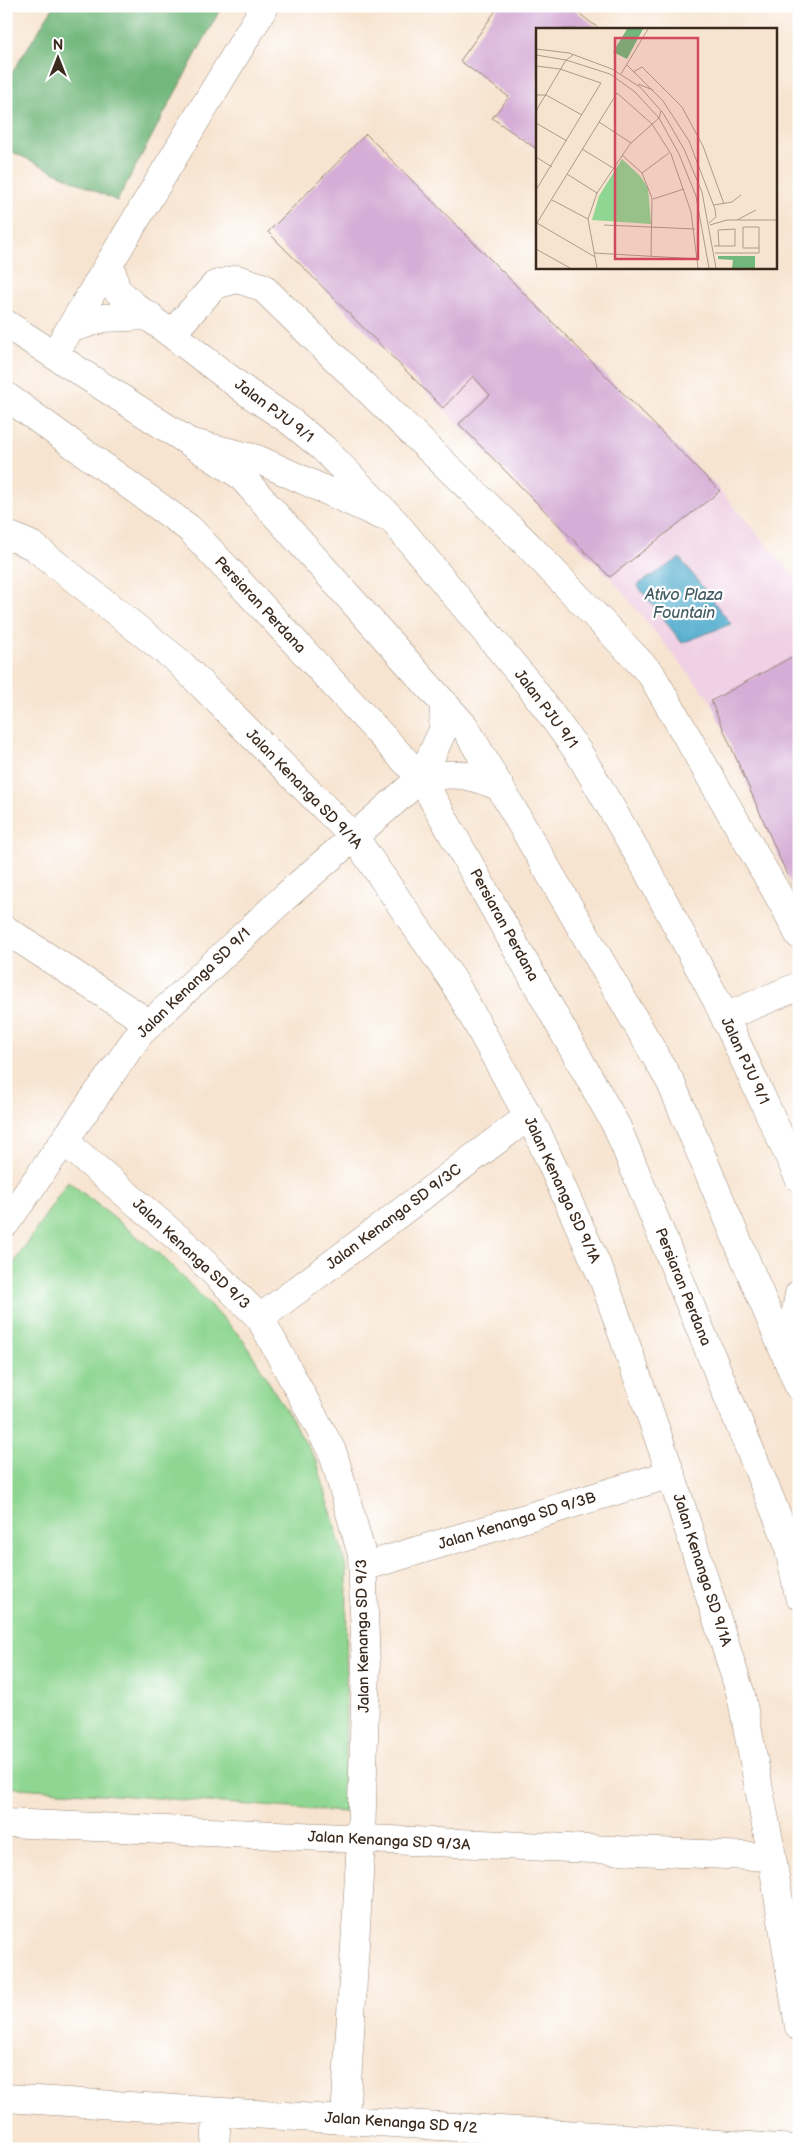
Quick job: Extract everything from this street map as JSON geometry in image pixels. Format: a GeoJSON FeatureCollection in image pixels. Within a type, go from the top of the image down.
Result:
{"type":"FeatureCollection","features":[{"type":"Feature","properties":{"kind":"street"},"geometry":{"type":"LineString","coordinates":[[54,355],[265,6]]}},
{"type":"Feature","properties":{"kind":"street","name":"Jalan PJU 9/1"},"geometry":{"type":"LineString","coordinates":[[110,264],[116,289],[323,448],[393,520],[522,676],[579,752],[645,866],[725,1017],[795,1169],[799,1197]]}},
{"type":"Feature","properties":{"kind":"street"},"geometry":{"type":"LineString","coordinates":[[172,333],[215,285],[237,278],[262,287],[528,545],[651,674],[799,935]]}},
{"type":"Feature","properties":{"kind":"street"},"geometry":{"type":"LineString","coordinates":[[70,329],[104,318],[150,316]]}},
{"type":"Feature","properties":{"kind":"street"},"geometry":{"type":"LineString","coordinates":[[6,324],[240,475],[465,727],[671,1083],[799,1387]]}},
{"type":"Feature","properties":{"kind":"street","name":"Persiaran Perdana"},"geometry":{"type":"LineString","coordinates":[[6,396],[190,529],[422,778],[617,1127],[787,1540],[799,1596]]}},
{"type":"Feature","properties":{"kind":"street"},"geometry":{"type":"LineString","coordinates":[[189,442],[257,459],[393,520]]}},
{"type":"Feature","properties":{"kind":"street","name":"Jalan Kenanga SD 9/1A"},"geometry":{"type":"LineString","coordinates":[[6,539],[13,536],[33,546],[178,661],[355,838],[454,982],[529,1116],[604,1281],[671,1474],[741,1695],[772,1857],[799,2027]]}},
{"type":"Feature","properties":{"kind":"street","name":"Jalan Kenanga SD 9/1"},"geometry":{"type":"LineString","coordinates":[[6,1223],[140,1033],[286,896],[422,778],[443,730],[444,703]]}},
{"type":"Feature","properties":{"kind":"street"},"geometry":{"type":"LineString","coordinates":[[422,778],[446,774],[475,775],[500,787]]}},
{"type":"Feature","properties":{"kind":"street"},"geometry":{"type":"LineString","coordinates":[[6,930],[150,1024]]}},
{"type":"Feature","properties":{"kind":"street"},"geometry":{"type":"LineString","coordinates":[[725,1017],[799,986]]}},
{"type":"Feature","properties":{"kind":"street","name":"Jalan Kenanga SD 9/3C"},"geometry":{"type":"LineString","coordinates":[[260,1318],[529,1116]]}},
{"type":"Feature","properties":{"kind":"street","name":"Jalan Kenanga SD 9/3"},"geometry":{"type":"LineString","coordinates":[[64,1141],[186,1245],[260,1318],[333,1453],[362,1555],[366,1667],[361,1840],[345,2120]]}},
{"type":"Feature","properties":{"kind":"street"},"geometry":{"type":"LineString","coordinates":[[787,1358],[799,1294]]}},
{"type":"Feature","properties":{"kind":"street","name":"Jalan Kenanga SD 9/3B"},"geometry":{"type":"LineString","coordinates":[[362,1567],[671,1474]]}},
{"type":"Feature","properties":{"kind":"street","name":"Jalan Kenanga SD 9/3A"},"geometry":{"type":"LineString","coordinates":[[6,1823],[772,1857]]}},
{"type":"Feature","properties":{"kind":"street","name":"Jalan Kenanga SD 9/2"},"geometry":{"type":"LineString","coordinates":[[6,2098],[345,2120],[501,2139],[796,2149]]}},
{"type":"Feature","properties":{"kind":"street"},"geometry":{"type":"LineString","coordinates":[[215,2149],[217,2112]]}},
{"type":"Feature","properties":{"kind":"shaded area"},"geometry":{"type":"Polygon","coordinates":[[[366,134],[720,491],[799,581],[799,902],[711,701],[610,577],[268,232],[366,134]]]}},
{"type":"Feature","properties":{"kind":"green space"},"geometry":{"type":"Polygon","coordinates":[[[54,6],[222,6],[117,201],[6,149],[6,82],[54,6]]]}},
{"type":"Feature","properties":{"kind":"green space"},"geometry":{"type":"Polygon","coordinates":[[[68,1181],[165,1259],[243,1339],[317,1462],[347,1570],[345,1812],[6,1787],[6,1275],[68,1181]]]}},
{"type":"Feature","properties":{"kind":"water","name":"Ativo Plaza Fountain"},"geometry":{"type":"Polygon","coordinates":[[[680,558],[731,624],[682,643],[637,585],[680,558]]]}},
{"type":"Feature","properties":{"kind":"building"},"geometry":{"type":"Polygon","coordinates":[[[499,6],[570,6],[598,28],[536,28],[536,149],[492,118],[509,97],[460,61],[499,6]]]}},
{"type":"Feature","properties":{"kind":"building"},"geometry":{"type":"Polygon","coordinates":[[[366,134],[720,491],[610,577],[459,424],[490,395],[473,376],[443,408],[268,232],[366,134]]]}},
{"type":"Feature","properties":{"kind":"building"},"geometry":{"type":"Polygon","coordinates":[[[799,653],[799,902],[711,701],[799,653]]]}}]}
